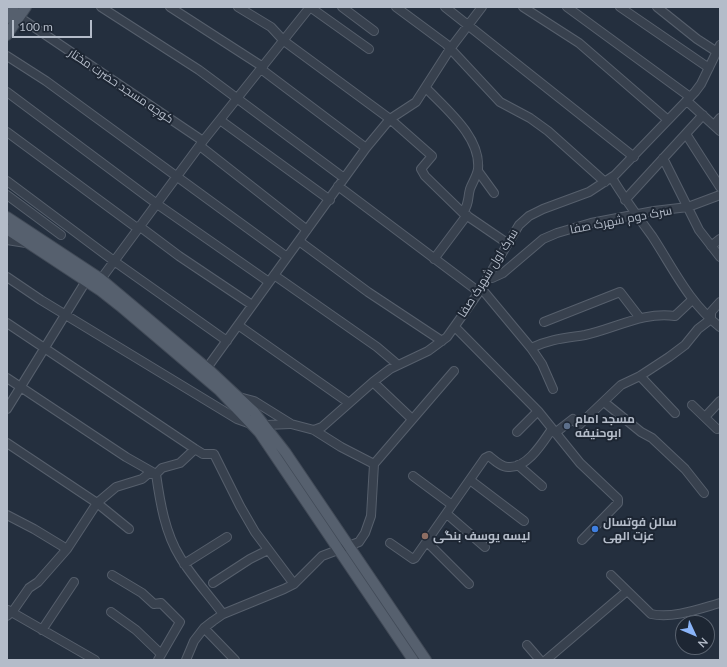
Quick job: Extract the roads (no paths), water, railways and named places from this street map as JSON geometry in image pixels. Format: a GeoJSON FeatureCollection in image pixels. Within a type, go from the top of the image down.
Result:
{"type":"FeatureCollection","features":[{"type":"Feature","properties":{"kind":"main road"},"geometry":{"type":"LineString","coordinates":[[7,35],[12,12],[26,7]]}},
{"type":"Feature","properties":{"kind":"main road"},"geometry":{"type":"LineString","coordinates":[[7,217],[101,279],[207,368],[238,397],[413,660]]}},
{"type":"Feature","properties":{"kind":"main road"},"geometry":{"type":"LineString","coordinates":[[7,229],[120,306],[251,418],[266,425],[350,546],[426,660]]}},
{"type":"Feature","properties":{"kind":"street"},"geometry":{"type":"LineString","coordinates":[[101,7],[199,70],[344,178]]}},
{"type":"Feature","properties":{"kind":"street"},"geometry":{"type":"LineString","coordinates":[[170,7],[262,68],[366,148]]}},
{"type":"Feature","properties":{"kind":"street"},"geometry":{"type":"LineString","coordinates":[[238,7],[271,27],[284,41],[390,119],[432,156],[421,169],[425,176],[465,214],[507,243]]}},
{"type":"Feature","properties":{"kind":"street"},"geometry":{"type":"LineString","coordinates":[[101,279],[176,177],[310,7],[369,49]]}},
{"type":"Feature","properties":{"kind":"street"},"geometry":{"type":"LineString","coordinates":[[342,7],[374,31]]}},
{"type":"Feature","properties":{"kind":"street"},"geometry":{"type":"LineString","coordinates":[[396,7],[450,49],[500,102],[530,118],[608,180],[625,200],[651,236],[692,300],[710,320],[720,327]]}},
{"type":"Feature","properties":{"kind":"street"},"geometry":{"type":"LineString","coordinates":[[445,7],[634,157]]}},
{"type":"Feature","properties":{"kind":"street"},"geometry":{"type":"LineString","coordinates":[[207,368],[306,230],[330,200],[338,186],[366,148],[390,119],[416,102],[450,49],[482,7]]}},
{"type":"Feature","properties":{"kind":"street"},"geometry":{"type":"LineString","coordinates":[[523,7],[578,43],[668,120]]}},
{"type":"Feature","properties":{"kind":"street"},"geometry":{"type":"LineString","coordinates":[[567,7],[689,99],[703,115],[718,125]]}},
{"type":"Feature","properties":{"kind":"street"},"geometry":{"type":"LineString","coordinates":[[620,7],[709,68]]}},
{"type":"Feature","properties":{"kind":"street"},"geometry":{"type":"LineString","coordinates":[[657,7],[697,39],[718,52]]}},
{"type":"Feature","properties":{"kind":"street","name":"کوچه مسجد حضرت مختار"},"geometry":{"type":"LineString","coordinates":[[12,12],[202,144],[306,230]]}},
{"type":"Feature","properties":{"kind":"street","name":"سرک اول شهرک صفا"},"geometry":{"type":"LineString","coordinates":[[314,430],[322,427],[372,382],[397,364],[428,351],[442,341],[455,327],[480,290],[519,225],[529,216],[590,192],[608,180],[634,157],[689,99],[701,84],[718,52]]}},
{"type":"Feature","properties":{"kind":"street"},"geometry":{"type":"LineString","coordinates":[[7,56],[52,86],[287,257]]}},
{"type":"Feature","properties":{"kind":"street"},"geometry":{"type":"LineString","coordinates":[[426,88],[457,122],[474,144],[478,159],[478,171],[469,191],[469,204],[465,214],[434,259]]}},
{"type":"Feature","properties":{"kind":"street"},"geometry":{"type":"LineString","coordinates":[[7,92],[157,204],[377,347],[397,364]]}},
{"type":"Feature","properties":{"kind":"street"},"geometry":{"type":"LineString","coordinates":[[625,200],[703,115]]}},
{"type":"Feature","properties":{"kind":"street"},"geometry":{"type":"LineString","coordinates":[[220,120],[330,200]]}},
{"type":"Feature","properties":{"kind":"street"},"geometry":{"type":"LineString","coordinates":[[7,132],[179,256],[252,305]]}},
{"type":"Feature","properties":{"kind":"street"},"geometry":{"type":"LineString","coordinates":[[686,134],[720,187]]}},
{"type":"Feature","properties":{"kind":"street"},"geometry":{"type":"LineString","coordinates":[[663,158],[699,230],[720,257]]}},
{"type":"Feature","properties":{"kind":"street"},"geometry":{"type":"LineString","coordinates":[[478,171],[494,194]]}},
{"type":"Feature","properties":{"kind":"street"},"geometry":{"type":"LineString","coordinates":[[7,181],[114,261],[226,341]]}},
{"type":"Feature","properties":{"kind":"street"},"geometry":{"type":"LineString","coordinates":[[338,186],[434,259],[480,290],[531,348],[542,364],[553,389]]}},
{"type":"Feature","properties":{"kind":"street","name":"سرک دوم شهرک صفا"},"geometry":{"type":"LineString","coordinates":[[488,277],[492,278],[503,273],[543,239],[591,223],[688,208],[720,195]]}},
{"type":"Feature","properties":{"kind":"street"},"geometry":{"type":"LineString","coordinates":[[7,196],[61,234]]}},
{"type":"Feature","properties":{"kind":"street"},"geometry":{"type":"LineString","coordinates":[[711,246],[720,239]]}},
{"type":"Feature","properties":{"kind":"street"},"geometry":{"type":"LineString","coordinates":[[7,240],[29,243]]}},
{"type":"Feature","properties":{"kind":"street"},"geometry":{"type":"LineString","coordinates":[[298,241],[368,292],[442,341]]}},
{"type":"Feature","properties":{"kind":"street"},"geometry":{"type":"LineString","coordinates":[[7,277],[65,315],[237,419],[251,418]]}},
{"type":"Feature","properties":{"kind":"street"},"geometry":{"type":"LineString","coordinates":[[7,409],[86,282]]}},
{"type":"Feature","properties":{"kind":"street"},"geometry":{"type":"LineString","coordinates":[[544,322],[620,292],[640,318]]}},
{"type":"Feature","properties":{"kind":"street"},"geometry":{"type":"LineString","coordinates":[[531,348],[558,338],[584,335],[640,318],[664,314],[675,316],[692,300]]}},
{"type":"Feature","properties":{"kind":"street"},"geometry":{"type":"LineString","coordinates":[[390,543],[413,559],[447,514],[485,458],[489,456],[508,468],[518,465],[535,453],[553,431],[573,419],[579,425],[621,385],[640,376],[685,345],[698,329],[710,320],[711,312],[720,302]]}},
{"type":"Feature","properties":{"kind":"street"},"geometry":{"type":"LineString","coordinates":[[7,323],[195,449],[203,454],[214,454],[240,506],[268,550],[294,584]]}},
{"type":"Feature","properties":{"kind":"street"},"geometry":{"type":"LineString","coordinates":[[238,325],[350,403]]}},
{"type":"Feature","properties":{"kind":"street"},"geometry":{"type":"LineString","coordinates":[[455,327],[538,411],[580,463],[618,499],[618,503],[582,540]]}},
{"type":"Feature","properties":{"kind":"street"},"geometry":{"type":"LineString","coordinates":[[186,660],[194,641],[204,628],[223,614],[294,584],[322,556],[359,542],[365,533],[371,516],[374,464],[454,371]]}},
{"type":"Feature","properties":{"kind":"street"},"geometry":{"type":"LineString","coordinates":[[640,376],[675,413]]}},
{"type":"Feature","properties":{"kind":"street"},"geometry":{"type":"LineString","coordinates":[[7,378],[126,458],[156,474]]}},
{"type":"Feature","properties":{"kind":"street"},"geometry":{"type":"LineString","coordinates":[[372,382],[412,419]]}},
{"type":"Feature","properties":{"kind":"street"},"geometry":{"type":"LineString","coordinates":[[7,386],[21,387]]}},
{"type":"Feature","properties":{"kind":"street"},"geometry":{"type":"LineString","coordinates":[[238,397],[254,401],[291,424]]}},
{"type":"Feature","properties":{"kind":"street"},"geometry":{"type":"LineString","coordinates":[[705,417],[720,401]]}},
{"type":"Feature","properties":{"kind":"street"},"geometry":{"type":"LineString","coordinates":[[604,402],[641,432],[652,438],[685,469],[704,493]]}},
{"type":"Feature","properties":{"kind":"street"},"geometry":{"type":"LineString","coordinates":[[692,405],[717,429]]}},
{"type":"Feature","properties":{"kind":"street"},"geometry":{"type":"LineString","coordinates":[[518,432],[538,411]]}},
{"type":"Feature","properties":{"kind":"street"},"geometry":{"type":"LineString","coordinates":[[266,425],[291,424],[314,430],[341,447],[374,464]]}},
{"type":"Feature","properties":{"kind":"street"},"geometry":{"type":"LineString","coordinates":[[7,443],[97,503],[129,529]]}},
{"type":"Feature","properties":{"kind":"street"},"geometry":{"type":"LineString","coordinates":[[95,660],[9,612],[21,597],[38,582],[67,549],[97,503],[116,487],[142,479],[148,474],[156,474],[162,468],[180,462],[195,449]]}},
{"type":"Feature","properties":{"kind":"street"},"geometry":{"type":"LineString","coordinates":[[518,465],[542,486]]}},
{"type":"Feature","properties":{"kind":"street"},"geometry":{"type":"LineString","coordinates":[[156,474],[160,501],[171,538],[184,564],[223,614]]}},
{"type":"Feature","properties":{"kind":"street"},"geometry":{"type":"LineString","coordinates":[[413,476],[452,505]]}},
{"type":"Feature","properties":{"kind":"street"},"geometry":{"type":"LineString","coordinates":[[470,480],[524,521]]}},
{"type":"Feature","properties":{"kind":"street"},"geometry":{"type":"LineString","coordinates":[[447,514],[485,547]]}},
{"type":"Feature","properties":{"kind":"street"},"geometry":{"type":"LineString","coordinates":[[7,515],[67,549]]}},
{"type":"Feature","properties":{"kind":"street"},"geometry":{"type":"LineString","coordinates":[[184,564],[227,537]]}},
{"type":"Feature","properties":{"kind":"street"},"geometry":{"type":"LineString","coordinates":[[427,542],[468,584]]}},
{"type":"Feature","properties":{"kind":"street"},"geometry":{"type":"LineString","coordinates":[[213,583],[250,559],[268,550]]}},
{"type":"Feature","properties":{"kind":"street"},"geometry":{"type":"LineString","coordinates":[[111,612],[136,630],[159,657],[180,622],[162,604],[154,604],[142,593],[112,575]]}},
{"type":"Feature","properties":{"kind":"street"},"geometry":{"type":"LineString","coordinates":[[611,575],[651,614],[658,615],[686,612],[720,603]]}},
{"type":"Feature","properties":{"kind":"street"},"geometry":{"type":"LineString","coordinates":[[42,630],[74,582]]}},
{"type":"Feature","properties":{"kind":"street"},"geometry":{"type":"LineString","coordinates":[[546,660],[626,591]]}},
{"type":"Feature","properties":{"kind":"street"},"geometry":{"type":"LineString","coordinates":[[204,628],[235,660]]}},
{"type":"Feature","properties":{"kind":"street"},"geometry":{"type":"LineString","coordinates":[[528,645],[540,660]]}},
{"type":"Feature","properties":{"kind":"place","name":"مسجد امام ابوحنیفه"},"geometry":{"type":"Point","coordinates":[567,426]}},
{"type":"Feature","properties":{"kind":"place","name":"سالن فوتسال عزت الهی"},"geometry":{"type":"Point","coordinates":[595,529]}},
{"type":"Feature","properties":{"kind":"place","name":"لیسه یوسف بنگی"},"geometry":{"type":"Point","coordinates":[425,536]}}]}
